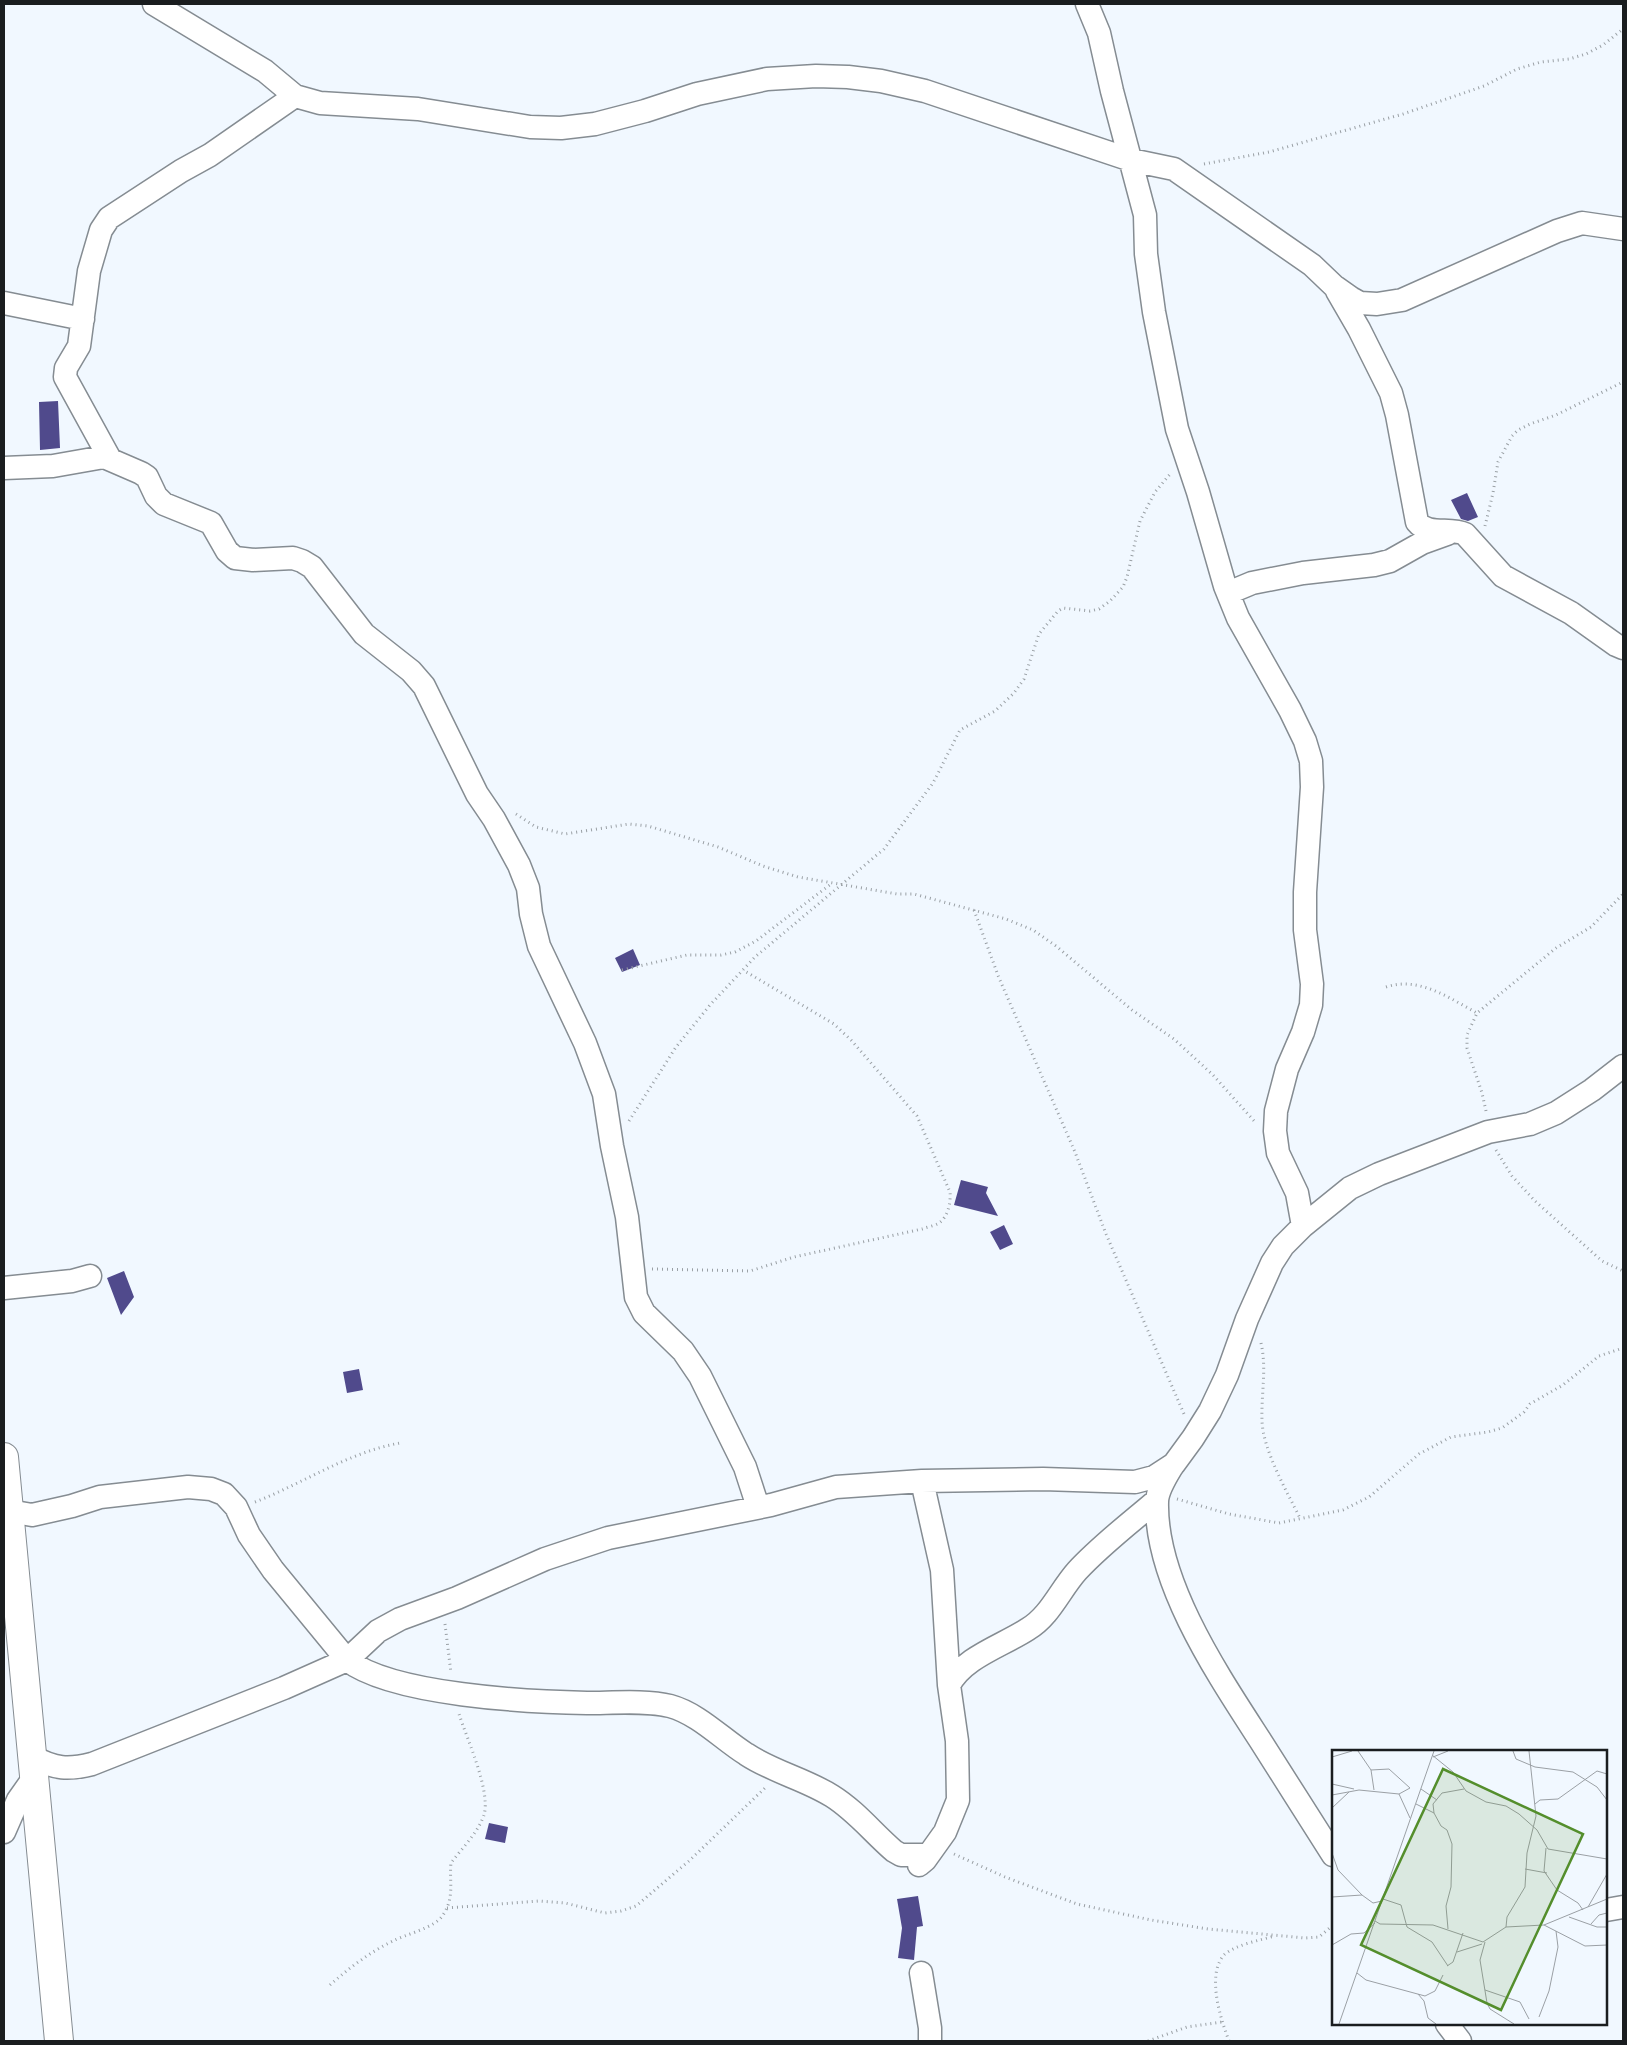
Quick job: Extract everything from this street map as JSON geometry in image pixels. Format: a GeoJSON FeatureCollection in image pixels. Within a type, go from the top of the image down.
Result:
{"type":"FeatureCollection","features":[{"type":"Feature","properties":{"kind":"street"},"geometry":{"type":"LineString","coordinates":[[154,4],[265,71],[295,96],[320,103],[418,108],[530,127],[561,128],[595,124],[645,111],[697,94],[767,79],[816,76],[848,77],[881,81],[925,91],[1131,160],[1174,169],[1312,265],[1334,286],[1360,303],[1377,304],[1402,300],[1557,231],[1582,223],[1623,229]]}},
{"type":"Feature","properties":{"kind":"street"},"geometry":{"type":"LineString","coordinates":[[1087,4],[1099,33],[1112,91],[1145,215],[1146,254],[1157,327],[1177,429],[1228,593],[1238,618],[1290,710],[1305,741],[1311,761],[1312,787],[1305,892],[1305,930],[1312,984],[1311,1005],[1303,1032],[1287,1069],[1276,1112],[1274,1131],[1278,1153],[1298,1193],[1303,1226]]}},
{"type":"Feature","properties":{"kind":"street"},"geometry":{"type":"LineString","coordinates":[[110,459],[65,377],[66,368],[79,346],[89,271],[101,230],[109,218],[181,171],[210,155],[295,96]]}},
{"type":"Feature","properties":{"kind":"street"},"geometry":{"type":"LineString","coordinates":[[1334,286],[1360,329],[1390,394],[1397,415],[1417,522],[1424,529],[1453,531],[1465,534],[1503,576],[1571,613],[1623,648]]}},
{"type":"Feature","properties":{"kind":"street"},"geometry":{"type":"LineString","coordinates":[[4,304],[83,320]]}},
{"type":"Feature","properties":{"kind":"street"},"geometry":{"type":"LineString","coordinates":[[4,468],[53,466],[104,457],[134,469],[147,477],[156,496],[164,504],[211,523],[227,551],[235,558],[253,560],[293,558],[312,567],[364,634],[411,671],[424,686],[477,794],[494,819],[523,875],[528,888],[534,928],[539,946],[585,1043],[604,1094],[612,1146],[622,1189],[635,1292],[644,1313],[691,1361],[745,1467],[758,1507]]}},
{"type":"Feature","properties":{"kind":"street"},"geometry":{"type":"LineString","coordinates":[[1228,593],[1252,583],[1303,573],[1374,565],[1390,561],[1422,543],[1453,531]]}},
{"type":"Feature","properties":{"kind":"street"},"geometry":{"type":"LineString","coordinates":[[948,1685],[954,1676],[970,1662],[1030,1628],[1040,1620],[1076,1572],[1158,1497],[1174,1464],[1210,1411],[1227,1375],[1247,1319],[1272,1263],[1284,1246],[1303,1226],[1350,1188],[1488,1132],[1530,1124],[1556,1113],[1592,1090],[1623,1066]]}},
{"type":"Feature","properties":{"kind":"street"},"geometry":{"type":"LineString","coordinates":[[4,1288],[72,1281],[90,1276]]}},
{"type":"Feature","properties":{"kind":"street"},"geometry":{"type":"LineString","coordinates":[[4,1457],[8,1530],[34,1766],[59,2041]]}},
{"type":"Feature","properties":{"kind":"street"},"geometry":{"type":"LineString","coordinates":[[34,1766],[74,1768],[92,1764],[284,1688],[347,1660],[370,1638],[386,1626],[400,1619],[545,1559],[608,1538],[758,1507],[836,1487],[922,1482],[1043,1480],[1135,1482],[1154,1477],[1174,1464]]}},
{"type":"Feature","properties":{"kind":"street"},"geometry":{"type":"LineString","coordinates":[[8,1530],[32,1516],[100,1497],[188,1487],[211,1489],[224,1494],[236,1508],[249,1535],[273,1570],[347,1660],[356,1666],[374,1674],[407,1684],[454,1692],[551,1703],[633,1703],[671,1706],[688,1714],[746,1754],[836,1799],[856,1814],[885,1843],[901,1855],[927,1856],[945,1832],[958,1800],[957,1740],[948,1685],[942,1570],[922,1482]]}},
{"type":"Feature","properties":{"kind":"street"},"geometry":{"type":"LineString","coordinates":[[1158,1497],[1164,1554],[1180,1600],[1206,1656],[1332,1853]]}},
{"type":"Feature","properties":{"kind":"street"},"geometry":{"type":"LineString","coordinates":[[4,1832],[34,1766]]}},
{"type":"Feature","properties":{"kind":"street"},"geometry":{"type":"LineString","coordinates":[[1607,1910],[1623,1907]]}},
{"type":"Feature","properties":{"kind":"street"},"geometry":{"type":"LineString","coordinates":[[921,1973],[930,2028],[930,2041]]}},
{"type":"Feature","properties":{"kind":"street"},"geometry":{"type":"LineString","coordinates":[[1448,2025],[1460,2041]]}},
{"type":"Feature","properties":{"kind":"path"},"geometry":{"type":"LineString","coordinates":[[1174,169],[1269,152],[1403,114],[1484,86],[1517,69],[1541,62],[1569,59],[1586,54],[1603,45],[1623,29]]}},
{"type":"Feature","properties":{"kind":"path"},"geometry":{"type":"LineString","coordinates":[[1479,551],[1493,493],[1498,462],[1512,436],[1518,430],[1530,424],[1556,415],[1623,382]]}},
{"type":"Feature","properties":{"kind":"path"},"geometry":{"type":"LineString","coordinates":[[612,1146],[645,1099],[676,1047],[710,1005],[768,945],[884,849],[932,783],[960,730],[995,711],[1014,693],[1024,679],[1039,634],[1058,611],[1063,608],[1090,612],[1098,609],[1110,600],[1123,587],[1140,521],[1155,492],[1175,466],[1187,457]]}},
{"type":"Feature","properties":{"kind":"path"},"geometry":{"type":"LineString","coordinates":[[510,812],[536,827],[565,834],[629,824],[648,826],[718,847],[763,866],[789,874],[831,884],[897,894],[914,894],[1006,919],[1034,930],[1056,946],[1132,1010],[1180,1045],[1213,1075],[1247,1111],[1257,1125]]}},
{"type":"Feature","properties":{"kind":"path"},"geometry":{"type":"LineString","coordinates":[[622,970],[687,955],[721,956],[735,952],[756,941],[831,884]]}},
{"type":"Feature","properties":{"kind":"path"},"geometry":{"type":"LineString","coordinates":[[1623,894],[1591,927],[1556,948],[1477,1013],[1468,1035],[1467,1048],[1482,1093],[1488,1132],[1492,1143],[1512,1176],[1535,1201],[1602,1261],[1623,1271]]}},
{"type":"Feature","properties":{"kind":"path"},"geometry":{"type":"LineString","coordinates":[[974,910],[999,978],[1068,1135],[1106,1234],[1173,1386],[1193,1438]]}},
{"type":"Feature","properties":{"kind":"path"},"geometry":{"type":"LineString","coordinates":[[634,1273],[655,1269],[709,1272],[750,1271],[794,1257],[922,1229],[939,1223],[945,1217],[951,1201],[950,1192],[916,1116],[851,1040],[834,1024],[743,970]]}},
{"type":"Feature","properties":{"kind":"path"},"geometry":{"type":"LineString","coordinates":[[1386,987],[1403,983],[1414,984],[1438,992],[1477,1013]]}},
{"type":"Feature","properties":{"kind":"path"},"geometry":{"type":"LineString","coordinates":[[1247,1319],[1258,1335],[1263,1353],[1265,1372],[1262,1421],[1266,1445],[1300,1518]]}},
{"type":"Feature","properties":{"kind":"path"},"geometry":{"type":"LineString","coordinates":[[1158,1497],[1229,1514],[1279,1523],[1344,1510],[1369,1497],[1419,1454],[1451,1437],[1488,1432],[1502,1428],[1524,1412],[1530,1404],[1563,1385],[1598,1356],[1623,1348]]}},
{"type":"Feature","properties":{"kind":"path"},"geometry":{"type":"LineString","coordinates":[[236,1508],[279,1493],[363,1452],[381,1446],[400,1443]]}},
{"type":"Feature","properties":{"kind":"path"},"geometry":{"type":"LineString","coordinates":[[330,1984],[352,1966],[392,1941],[433,1924],[442,1917],[447,1908],[452,1884],[451,1863],[475,1832],[484,1816],[486,1801],[454,1692],[445,1622],[437,1605]]}},
{"type":"Feature","properties":{"kind":"path"},"geometry":{"type":"LineString","coordinates":[[447,1908],[539,1901],[565,1904],[605,1913],[621,1911],[636,1906],[689,1861],[781,1773]]}},
{"type":"Feature","properties":{"kind":"path"},"geometry":{"type":"LineString","coordinates":[[927,1856],[1005,1877],[1077,1904],[1152,1920],[1208,1929],[1313,1938],[1319,1937],[1332,1926]]}},
{"type":"Feature","properties":{"kind":"path"},"geometry":{"type":"LineString","coordinates":[[1230,2041],[1222,2022],[1215,1986],[1216,1973],[1224,1955],[1240,1946],[1276,1935]]}},
{"type":"Feature","properties":{"kind":"path"},"geometry":{"type":"LineString","coordinates":[[1148,2041],[1187,2027],[1222,2022]]}},
{"type":"Feature","properties":{"kind":"building"},"geometry":{"type":"Polygon","coordinates":[[[58,401],[60,448],[40,450],[39,402],[58,401]]]}},
{"type":"Feature","properties":{"kind":"building"},"geometry":{"type":"Polygon","coordinates":[[[1467,493],[1478,517],[1468,521],[1461,519],[1451,500],[1467,493]]]}},
{"type":"Feature","properties":{"kind":"building"},"geometry":{"type":"Polygon","coordinates":[[[633,949],[640,965],[622,972],[615,958],[633,949]]]}},
{"type":"Feature","properties":{"kind":"building"},"geometry":{"type":"Polygon","coordinates":[[[961,1180],[988,1187],[986,1193],[998,1216],[954,1205],[961,1180]]]}},
{"type":"Feature","properties":{"kind":"building"},"geometry":{"type":"Polygon","coordinates":[[[1004,1225],[1013,1244],[1000,1250],[990,1232],[1004,1225]]]}},
{"type":"Feature","properties":{"kind":"building"},"geometry":{"type":"Polygon","coordinates":[[[124,1271],[134,1297],[121,1315],[107,1278],[124,1271]]]}},
{"type":"Feature","properties":{"kind":"building"},"geometry":{"type":"Polygon","coordinates":[[[359,1369],[363,1390],[347,1393],[343,1372],[359,1369]]]}},
{"type":"Feature","properties":{"kind":"building"},"geometry":{"type":"Polygon","coordinates":[[[489,1823],[508,1827],[505,1843],[485,1839],[489,1823]]]}},
{"type":"Feature","properties":{"kind":"building"},"geometry":{"type":"Polygon","coordinates":[[[918,1896],[923,1926],[917,1927],[914,1960],[898,1958],[902,1928],[897,1899],[918,1896]]]}}]}
